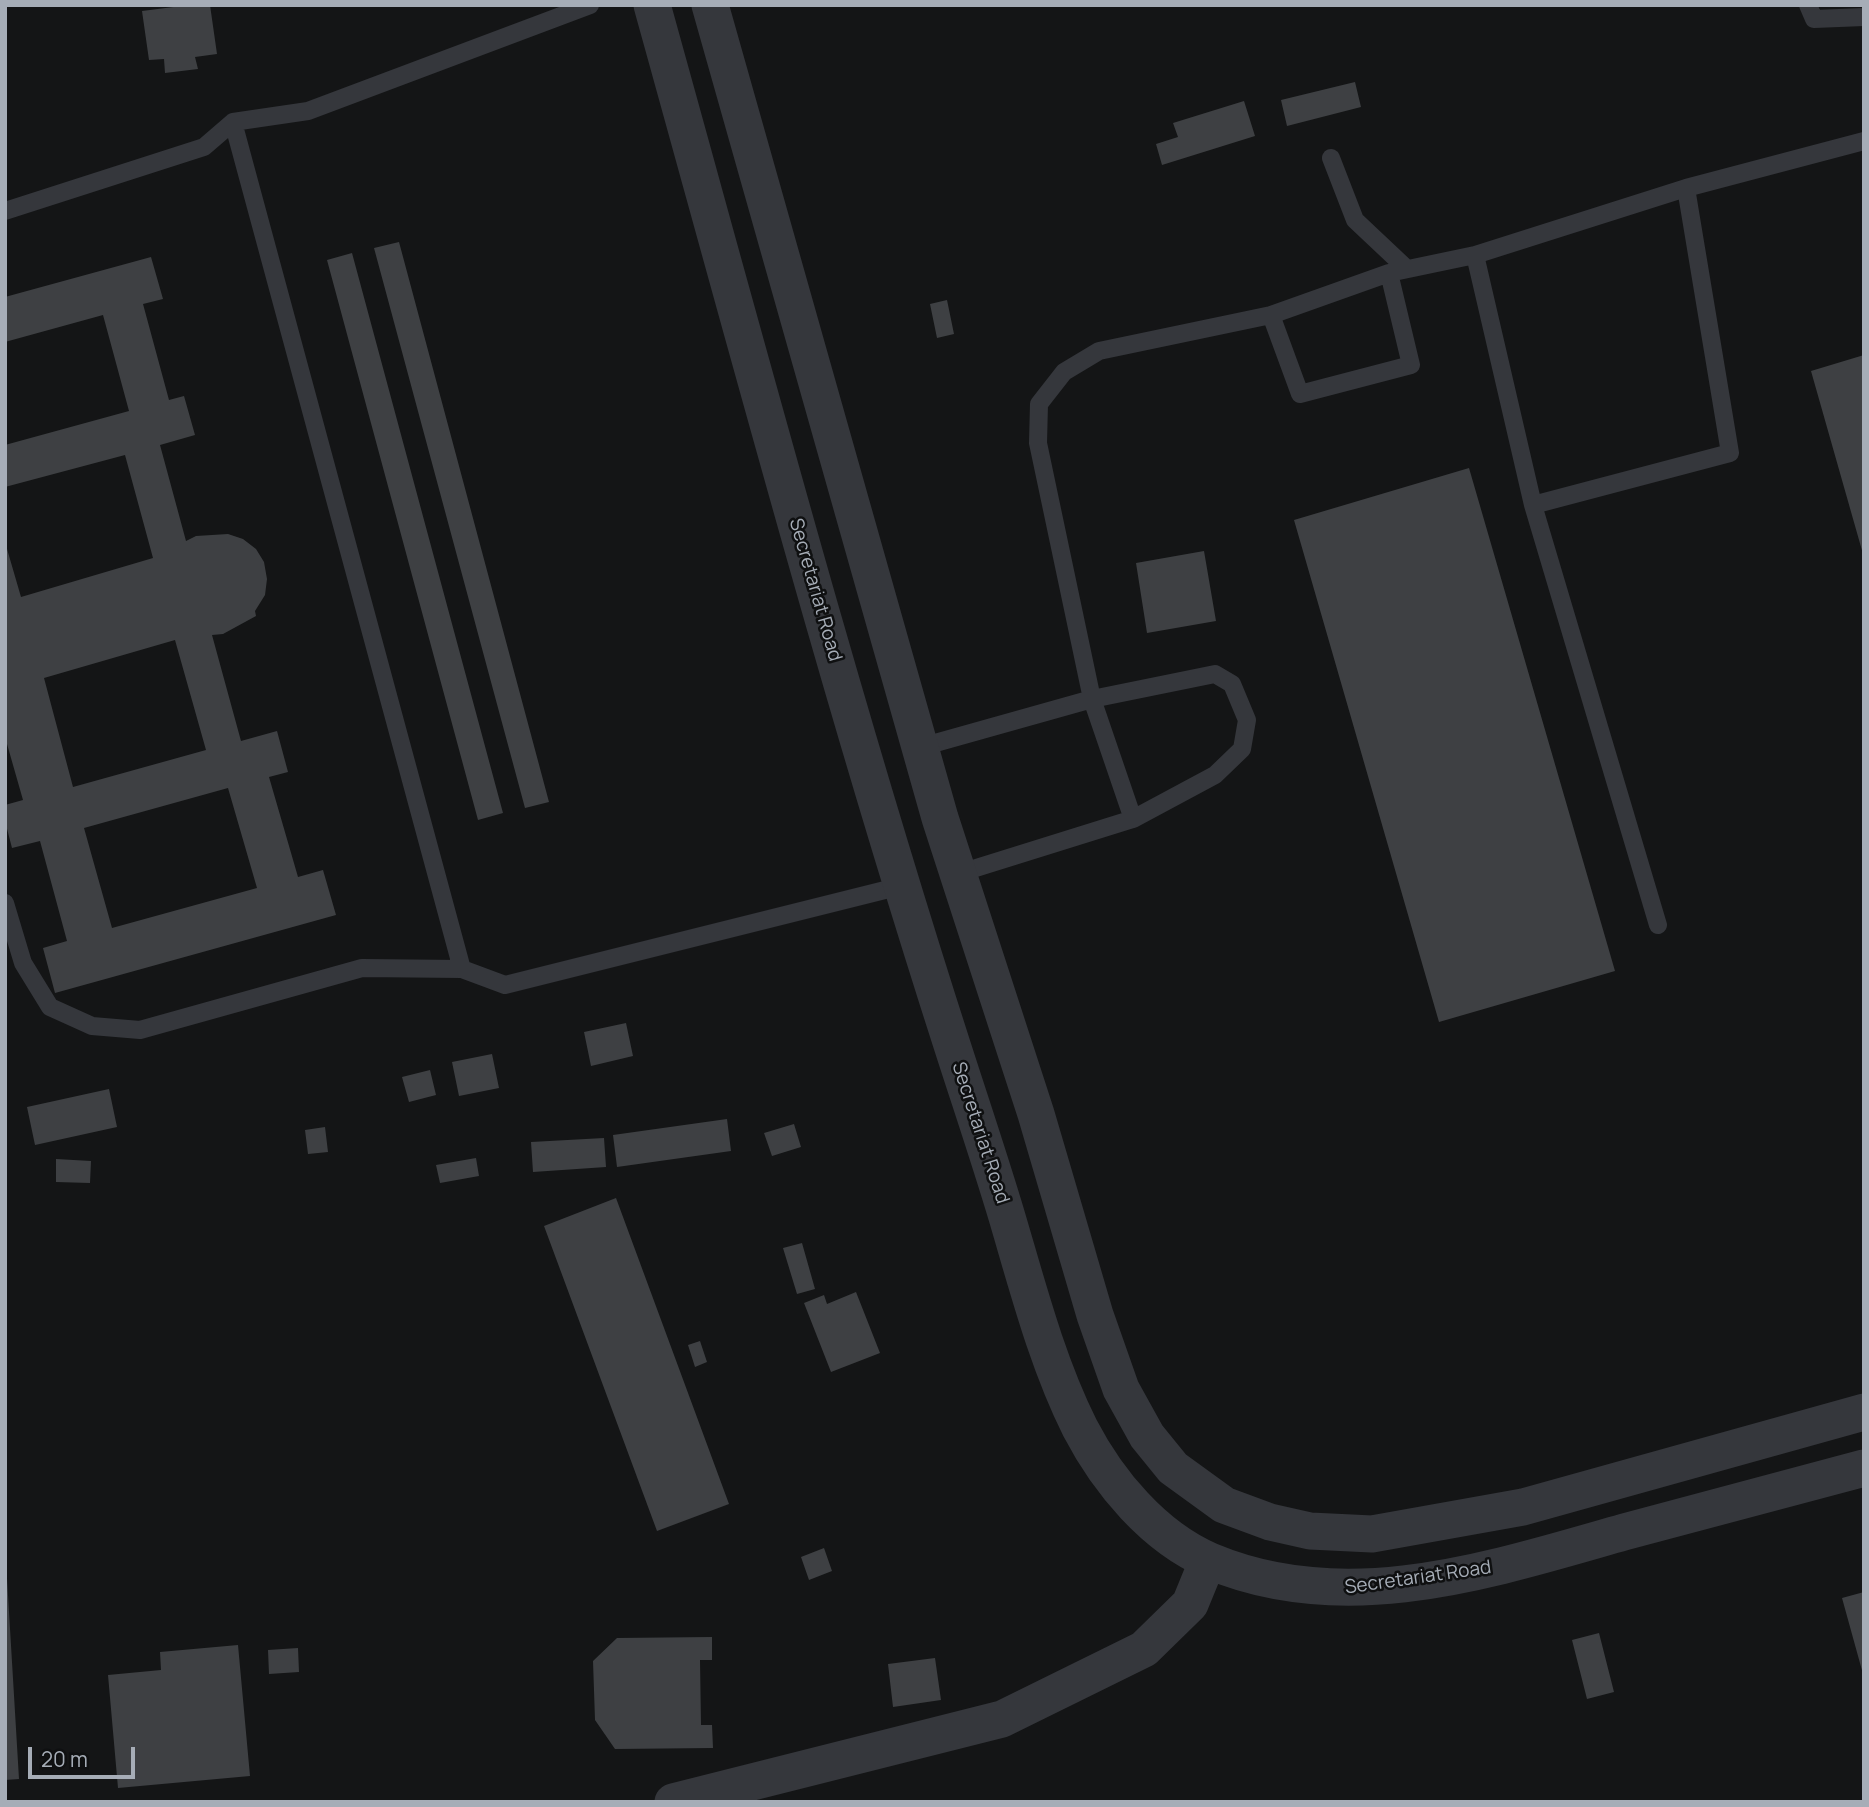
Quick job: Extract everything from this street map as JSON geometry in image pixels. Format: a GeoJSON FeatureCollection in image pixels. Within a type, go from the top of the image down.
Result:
{"type":"FeatureCollection","features":[{"type":"Feature","properties":{"kind":"street","name":"Secretariat Road"},"geometry":{"type":"LineString","coordinates":[[652,5],[821,611],[901,886],[1032,1302],[1064,1392],[1083,1434],[1138,1508],[1169,1538],[1208,1560],[1299,1587],[1341,1590],[1399,1584],[1540,1557],[1864,1468]]}},
{"type":"Feature","properties":{"kind":"street"},"geometry":{"type":"LineString","coordinates":[[710,5],[940,818],[960,873],[1121,1389],[1147,1436],[1173,1468],[1224,1505],[1270,1522],[1310,1531],[1384,1532],[1523,1507],[1864,1412]]}},
{"type":"Feature","properties":{"kind":"street"},"geometry":{"type":"LineString","coordinates":[[886,831],[940,818]]}},
{"type":"Feature","properties":{"kind":"street"},"geometry":{"type":"LineString","coordinates":[[673,1802],[1002,1719],[1144,1648],[1190,1604],[1208,1560]]}},
{"type":"Feature","properties":{"kind":"lane"},"geometry":{"type":"LineString","coordinates":[[5,211],[204,147],[233,122],[307,111],[590,5]]}},
{"type":"Feature","properties":{"kind":"lane"},"geometry":{"type":"LineString","coordinates":[[1808,5],[1814,19],[1864,17]]}},
{"type":"Feature","properties":{"kind":"lane"},"geometry":{"type":"LineString","coordinates":[[233,122],[462,969]]}},
{"type":"Feature","properties":{"kind":"lane"},"geometry":{"type":"LineString","coordinates":[[1133,819],[1092,699],[1038,443],[1039,404],[1064,372],[1099,351],[1271,315],[1389,273],[1475,255],[1686,188],[1864,141]]}},
{"type":"Feature","properties":{"kind":"lane"},"geometry":{"type":"LineString","coordinates":[[1331,158],[1355,220],[1407,269]]}},
{"type":"Feature","properties":{"kind":"lane"},"geometry":{"type":"LineString","coordinates":[[1533,505],[1730,453],[1686,188]]}},
{"type":"Feature","properties":{"kind":"lane"},"geometry":{"type":"LineString","coordinates":[[1475,255],[1533,505],[1658,925]]}},
{"type":"Feature","properties":{"kind":"lane"},"geometry":{"type":"LineString","coordinates":[[1271,315],[1300,394],[1411,365],[1389,273]]}},
{"type":"Feature","properties":{"kind":"lane"},"geometry":{"type":"LineString","coordinates":[[922,747],[1092,699],[1215,674],[1232,684],[1247,720],[1242,749],[1215,775],[1133,819],[960,873]]}},
{"type":"Feature","properties":{"kind":"lane"},"geometry":{"type":"LineString","coordinates":[[5,903],[23,963],[50,1007],[92,1026],[140,1030],[362,968],[462,969],[505,985],[901,886]]}},
{"type":"Feature","properties":{"kind":"building"},"geometry":{"type":"Polygon","coordinates":[[[210,5],[217,54],[195,57],[198,69],[165,73],[164,59],[149,60],[142,11],[210,5]]]}},
{"type":"Feature","properties":{"kind":"building"},"geometry":{"type":"Polygon","coordinates":[[[1355,82],[1361,107],[1287,126],[1281,100],[1355,82]]]}},
{"type":"Feature","properties":{"kind":"building"},"geometry":{"type":"Polygon","coordinates":[[[1244,101],[1255,136],[1162,165],[1156,144],[1178,137],[1173,123],[1244,101]]]}},
{"type":"Feature","properties":{"kind":"building"},"geometry":{"type":"Polygon","coordinates":[[[399,242],[549,802],[525,808],[374,248],[399,242]]]}},
{"type":"Feature","properties":{"kind":"building"},"geometry":{"type":"Polygon","coordinates":[[[352,253],[503,813],[478,820],[327,260],[352,253]]]}},
{"type":"Feature","properties":{"kind":"building"},"geometry":{"type":"Polygon","coordinates":[[[151,257],[163,299],[143,304],[169,400],[184,396],[195,435],[160,445],[186,541],[196,536],[228,534],[243,539],[256,549],[264,562],[267,579],[265,595],[255,611],[256,616],[223,634],[212,635],[241,741],[277,731],[288,772],[269,777],[298,877],[323,870],[336,915],[55,993],[43,948],[67,941],[40,841],[12,848],[5,821],[5,805],[23,800],[5,737],[5,542],[21,597],[153,558],[125,455],[5,487],[5,445],[129,411],[103,315],[5,342],[5,297],[151,257]],[[175,640],[44,678],[73,787],[206,750],[175,640]],[[228,788],[84,828],[112,928],[257,888],[228,788]]]}},
{"type":"Feature","properties":{"kind":"building"},"geometry":{"type":"Polygon","coordinates":[[[947,300],[954,334],[937,338],[930,304],[947,300]]]}},
{"type":"Feature","properties":{"kind":"building"},"geometry":{"type":"Polygon","coordinates":[[[1864,355],[1864,554],[1863,554],[1811,371],[1864,355]]]}},
{"type":"Feature","properties":{"kind":"building"},"geometry":{"type":"Polygon","coordinates":[[[1469,468],[1615,971],[1439,1022],[1294,520],[1469,468]]]}},
{"type":"Feature","properties":{"kind":"building"},"geometry":{"type":"Polygon","coordinates":[[[1204,551],[1216,621],[1147,633],[1136,563],[1204,551]]]}},
{"type":"Feature","properties":{"kind":"building"},"geometry":{"type":"Polygon","coordinates":[[[626,1023],[633,1056],[591,1066],[584,1032],[626,1023]]]}},
{"type":"Feature","properties":{"kind":"building"},"geometry":{"type":"Polygon","coordinates":[[[492,1054],[499,1088],[459,1096],[452,1062],[492,1054]]]}},
{"type":"Feature","properties":{"kind":"building"},"geometry":{"type":"Polygon","coordinates":[[[430,1070],[436,1095],[409,1102],[402,1077],[430,1070]]]}},
{"type":"Feature","properties":{"kind":"building"},"geometry":{"type":"Polygon","coordinates":[[[109,1089],[117,1127],[35,1145],[27,1107],[109,1089]]]}},
{"type":"Feature","properties":{"kind":"building"},"geometry":{"type":"Polygon","coordinates":[[[727,1119],[731,1151],[617,1167],[613,1135],[727,1119]]]}},
{"type":"Feature","properties":{"kind":"building"},"geometry":{"type":"Polygon","coordinates":[[[794,1124],[801,1147],[772,1156],[764,1133],[794,1124]]]}},
{"type":"Feature","properties":{"kind":"building"},"geometry":{"type":"Polygon","coordinates":[[[325,1127],[328,1152],[308,1154],[305,1130],[325,1127]]]}},
{"type":"Feature","properties":{"kind":"building"},"geometry":{"type":"Polygon","coordinates":[[[604,1138],[606,1167],[533,1172],[531,1142],[604,1138]]]}},
{"type":"Feature","properties":{"kind":"building"},"geometry":{"type":"Polygon","coordinates":[[[476,1158],[479,1176],[440,1183],[436,1165],[476,1158]]]}},
{"type":"Feature","properties":{"kind":"building"},"geometry":{"type":"Polygon","coordinates":[[[56,1159],[91,1161],[90,1183],[56,1182],[56,1159]]]}},
{"type":"Feature","properties":{"kind":"building"},"geometry":{"type":"Polygon","coordinates":[[[616,1198],[729,1504],[657,1531],[544,1226],[616,1198]]]}},
{"type":"Feature","properties":{"kind":"building"},"geometry":{"type":"Polygon","coordinates":[[[802,1243],[815,1289],[797,1294],[783,1248],[802,1243]]]}},
{"type":"Feature","properties":{"kind":"building"},"geometry":{"type":"Polygon","coordinates":[[[856,1292],[880,1353],[831,1372],[804,1303],[824,1295],[827,1304],[856,1292]]]}},
{"type":"Feature","properties":{"kind":"building"},"geometry":{"type":"Polygon","coordinates":[[[700,1341],[707,1362],[695,1367],[688,1345],[700,1341]]]}},
{"type":"Feature","properties":{"kind":"building"},"geometry":{"type":"Polygon","coordinates":[[[5,1545],[19,1779],[5,1780],[5,1545]]]}},
{"type":"Feature","properties":{"kind":"building"},"geometry":{"type":"Polygon","coordinates":[[[824,1548],[832,1571],[809,1580],[801,1557],[824,1548]]]}},
{"type":"Feature","properties":{"kind":"building"},"geometry":{"type":"Polygon","coordinates":[[[1864,1592],[1864,1673],[1863,1674],[1842,1598],[1864,1592]]]}},
{"type":"Feature","properties":{"kind":"building"},"geometry":{"type":"Polygon","coordinates":[[[1599,1633],[1614,1692],[1587,1699],[1572,1640],[1599,1633]]]}},
{"type":"Feature","properties":{"kind":"building"},"geometry":{"type":"Polygon","coordinates":[[[712,1637],[712,1660],[700,1660],[701,1725],[712,1725],[713,1748],[615,1749],[595,1720],[593,1661],[617,1638],[712,1637]]]}},
{"type":"Feature","properties":{"kind":"building"},"geometry":{"type":"Polygon","coordinates":[[[238,1645],[250,1776],[118,1788],[108,1675],[161,1670],[160,1652],[238,1645]]]}},
{"type":"Feature","properties":{"kind":"building"},"geometry":{"type":"Polygon","coordinates":[[[298,1648],[299,1672],[269,1674],[268,1650],[298,1648]]]}},
{"type":"Feature","properties":{"kind":"building"},"geometry":{"type":"Polygon","coordinates":[[[935,1658],[941,1700],[893,1707],[888,1664],[935,1658]]]}}]}
